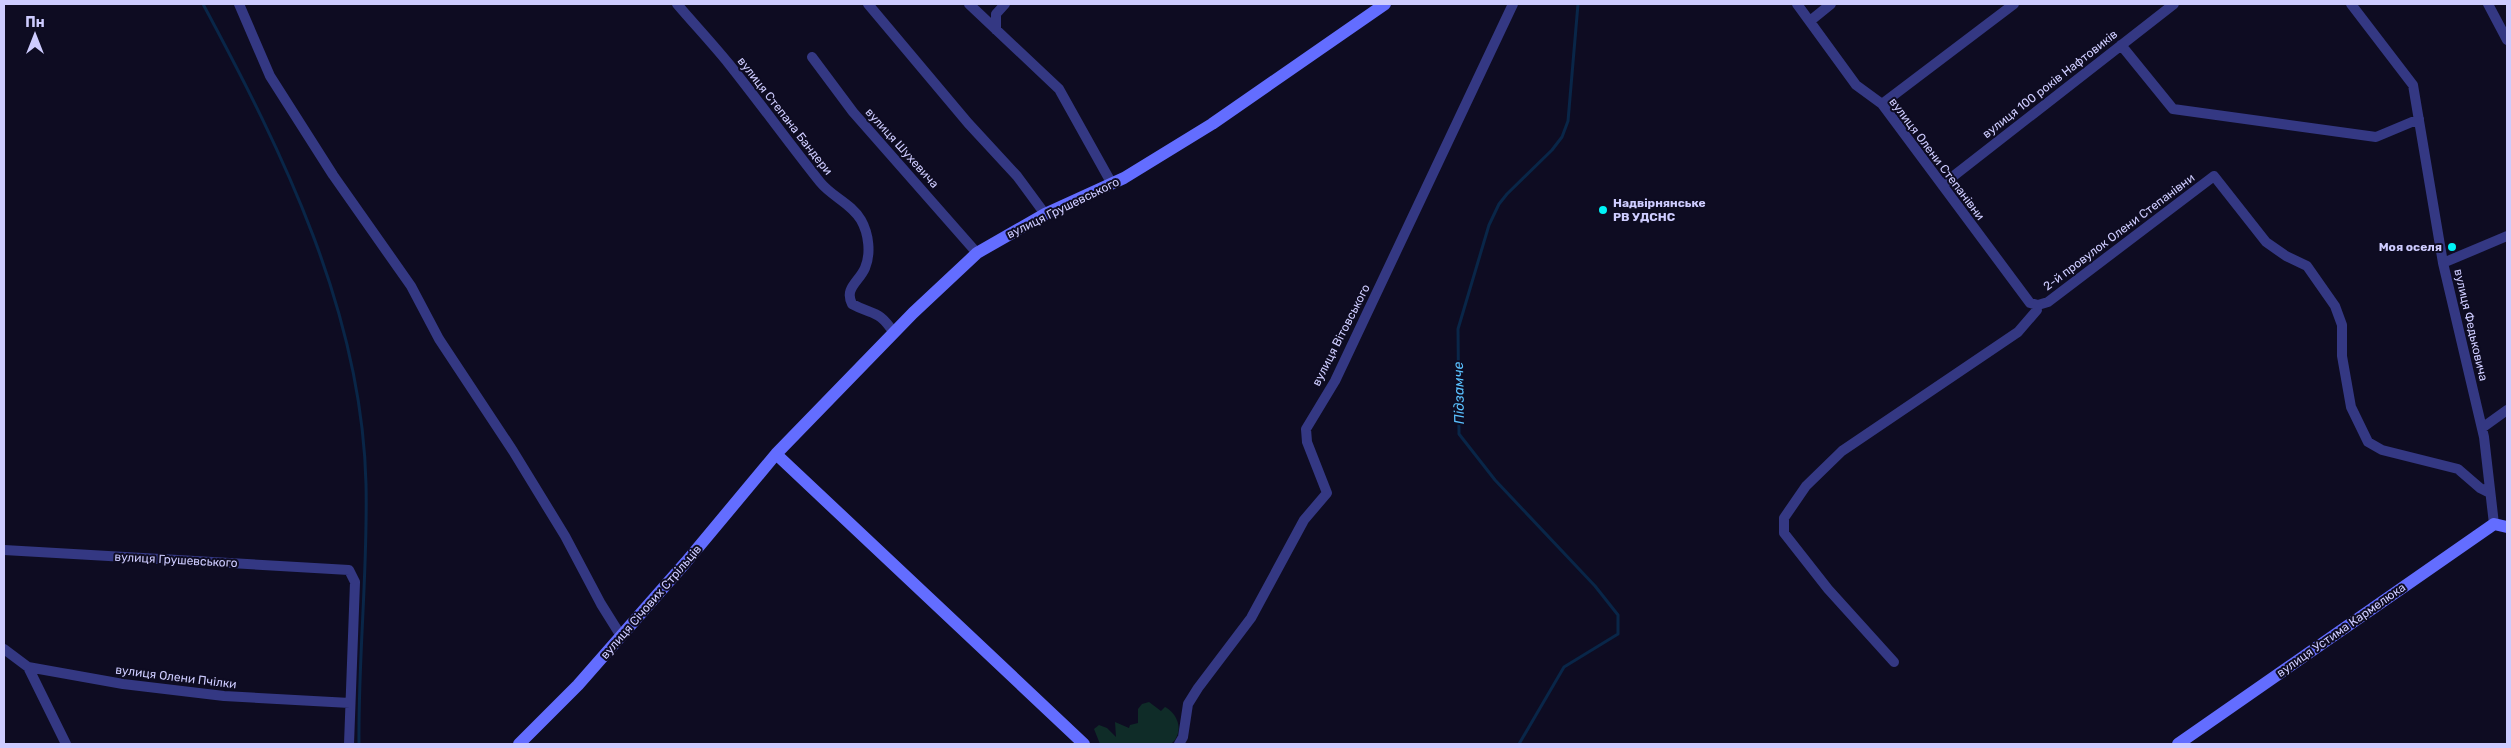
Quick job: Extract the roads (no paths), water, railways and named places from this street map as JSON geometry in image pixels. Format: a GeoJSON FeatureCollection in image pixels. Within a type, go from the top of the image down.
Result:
{"type":"FeatureCollection","features":[{"type":"Feature","properties":{"kind":"street"},"geometry":{"type":"LineString","coordinates":[[239,4],[270,76],[333,175],[411,286],[439,339],[517,458],[565,536],[601,604],[621,636]]}},
{"type":"Feature","properties":{"kind":"street","name":"вулиця Степана Бандери"},"geometry":{"type":"LineString","coordinates":[[677,4],[730,65],[827,190],[850,206],[861,221],[866,233],[868,256],[864,270],[850,289],[849,297],[852,304],[884,318],[894,333]]}},
{"type":"Feature","properties":{"kind":"street"},"geometry":{"type":"LineString","coordinates":[[868,4],[968,124],[1017,176],[1045,214]]}},
{"type":"Feature","properties":{"kind":"street"},"geometry":{"type":"LineString","coordinates":[[969,4],[1059,89],[1112,184]]}},
{"type":"Feature","properties":{"kind":"street"},"geometry":{"type":"LineString","coordinates":[[996,30],[996,14],[1004,4]]}},
{"type":"Feature","properties":{"kind":"street","name":"вулиця Грушевського"},"geometry":{"type":"LineString","coordinates":[[776,454],[894,333],[977,253],[1045,214],[1112,184],[1212,124],[1385,4]]}},
{"type":"Feature","properties":{"kind":"street","name":"вулиця Вітовського"},"geometry":{"type":"LineString","coordinates":[[1179,744],[1183,737],[1188,704],[1251,618],[1304,520],[1327,493],[1307,442],[1306,429],[1334,381],[1514,4]]}},
{"type":"Feature","properties":{"kind":"street","name":"вулиця Олени Степанівни"},"geometry":{"type":"LineString","coordinates":[[1797,4],[1856,85],[1882,104],[2030,304],[2037,308]]}},
{"type":"Feature","properties":{"kind":"street"},"geometry":{"type":"LineString","coordinates":[[1810,21],[1831,4]]}},
{"type":"Feature","properties":{"kind":"street"},"geometry":{"type":"LineString","coordinates":[[1882,104],[2014,4]]}},
{"type":"Feature","properties":{"kind":"street","name":"вулиця 100 років Нафтовиків"},"geometry":{"type":"LineString","coordinates":[[1942,185],[2174,4]]}},
{"type":"Feature","properties":{"kind":"street","name":"вулиця Федьковича"},"geometry":{"type":"LineString","coordinates":[[2351,4],[2413,85],[2443,263],[2482,428],[2494,524]]}},
{"type":"Feature","properties":{"kind":"street"},"geometry":{"type":"LineString","coordinates":[[2488,4],[2507,40]]}},
{"type":"Feature","properties":{"kind":"street"},"geometry":{"type":"LineString","coordinates":[[2121,45],[2172,109],[2376,136],[2419,119]]}},
{"type":"Feature","properties":{"kind":"street","name":"вулиця Шухевича"},"geometry":{"type":"LineString","coordinates":[[812,57],[853,112],[977,253]]}},
{"type":"Feature","properties":{"kind":"street","name":"2-й провулок Олени Степанівни"},"geometry":{"type":"LineString","coordinates":[[2037,308],[2048,302],[2214,176],[2266,242],[2286,256],[2307,266],[2335,306],[2342,325],[2342,356],[2351,407],[2368,442],[2382,450],[2458,469],[2480,488],[2490,493]]}},
{"type":"Feature","properties":{"kind":"street"},"geometry":{"type":"LineString","coordinates":[[2443,263],[2507,236]]}},
{"type":"Feature","properties":{"kind":"street"},"geometry":{"type":"LineString","coordinates":[[1894,662],[1828,589],[1784,533],[1784,518],[1806,486],[1842,451],[2018,332],[2037,308]]}},
{"type":"Feature","properties":{"kind":"street"},"geometry":{"type":"LineString","coordinates":[[2482,428],[2507,410]]}},
{"type":"Feature","properties":{"kind":"street"},"geometry":{"type":"LineString","coordinates":[[776,454],[1084,744]]}},
{"type":"Feature","properties":{"kind":"street","name":"вулиця Січових Стрільців"},"geometry":{"type":"LineString","coordinates":[[519,744],[578,685],[686,562],[776,454]]}},
{"type":"Feature","properties":{"kind":"street"},"geometry":{"type":"LineString","coordinates":[[2494,524],[2507,527]]}},
{"type":"Feature","properties":{"kind":"street","name":"вулиця Устима Кармелюка"},"geometry":{"type":"LineString","coordinates":[[2178,744],[2494,524]]}},
{"type":"Feature","properties":{"kind":"street","name":"вулиця Грушевського"},"geometry":{"type":"LineString","coordinates":[[4,550],[349,570],[355,582],[350,703]]}},
{"type":"Feature","properties":{"kind":"street","name":"вулиця Олени Пчілки"},"geometry":{"type":"LineString","coordinates":[[4,648],[28,666],[123,684],[224,696],[350,703]]}},
{"type":"Feature","properties":{"kind":"street"},"geometry":{"type":"LineString","coordinates":[[28,666],[66,744]]}},
{"type":"Feature","properties":{"kind":"street"},"geometry":{"type":"LineString","coordinates":[[349,744],[350,703]]}},
{"type":"Feature","properties":{"kind":"waterway"},"geometry":{"type":"LineString","coordinates":[[203,4],[233,60],[289,176],[313,235],[334,296],[350,357],[361,420],[366,484],[366,549],[359,744]]}},
{"type":"Feature","properties":{"kind":"waterway","name":"Підзамче"},"geometry":{"type":"LineString","coordinates":[[1519,744],[1564,667],[1618,634],[1618,615],[1595,586],[1495,480],[1459,434],[1458,329],[1489,225],[1499,204],[1552,150],[1562,137],[1568,121],[1578,4]]}},
{"type":"Feature","properties":{"kind":"place","name":"Надвірнянське РВ УДСНС"},"geometry":{"type":"Point","coordinates":[1603,210]}},
{"type":"Feature","properties":{"kind":"place","name":"Моя оселя"},"geometry":{"type":"Point","coordinates":[2452,247]}}]}
